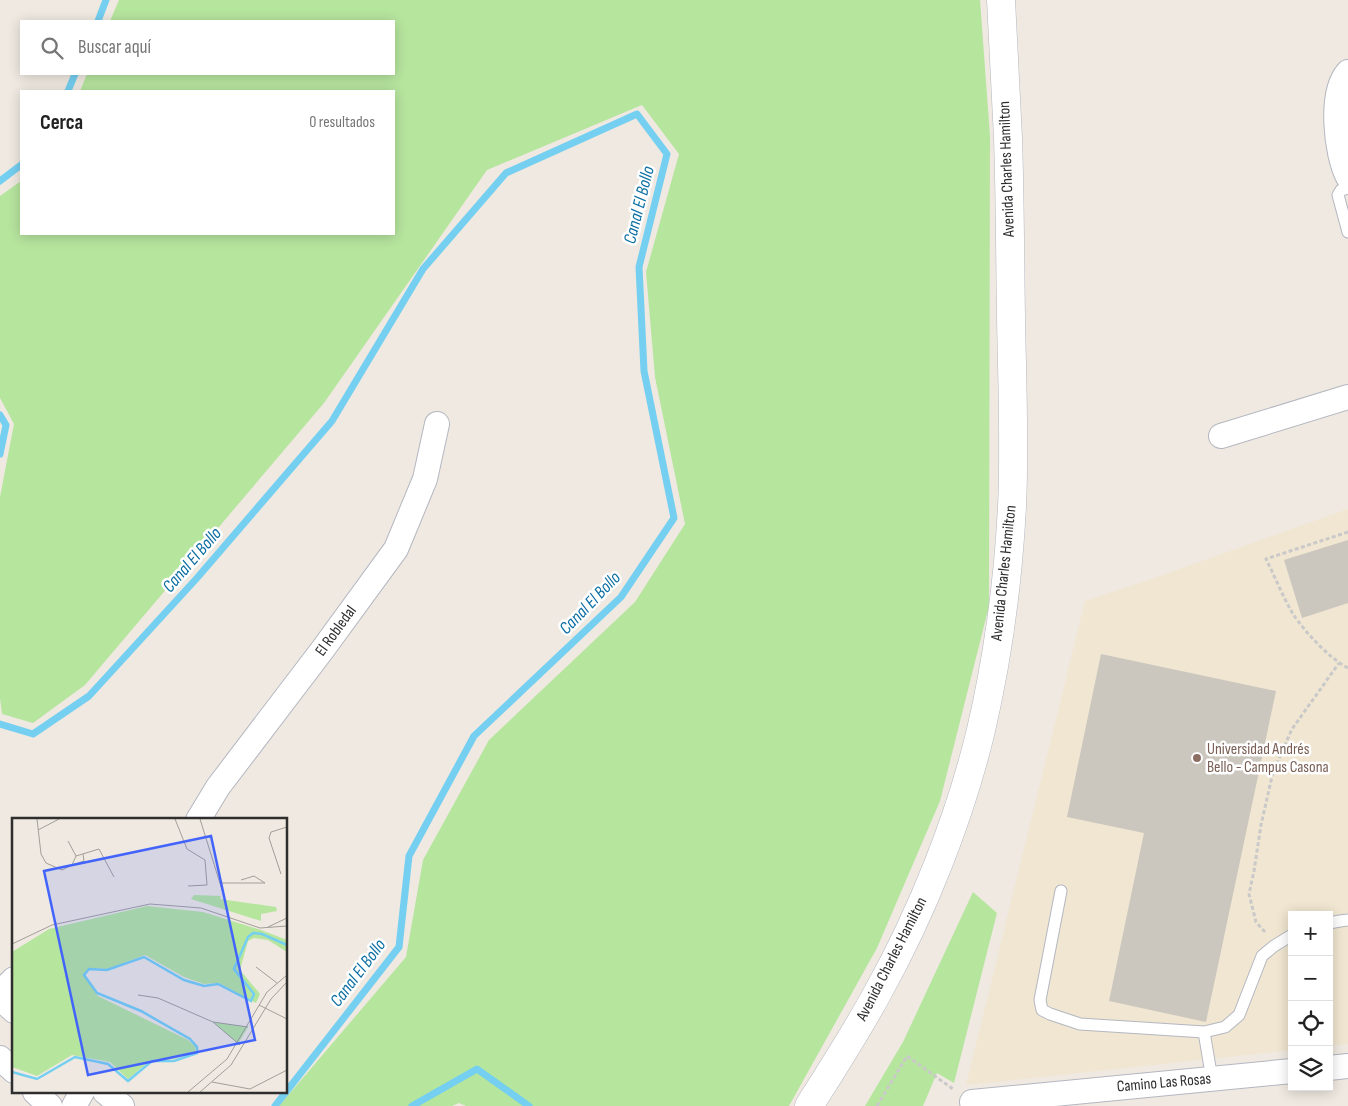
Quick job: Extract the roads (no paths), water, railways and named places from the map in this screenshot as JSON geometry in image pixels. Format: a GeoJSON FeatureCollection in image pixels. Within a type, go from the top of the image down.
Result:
{"type":"FeatureCollection","features":[{"type":"Feature","properties":{"kind":"street","name":"Avenida Charles Hamilton"},"geometry":{"type":"LineString","coordinates":[[809,1106],[878,992],[925,894],[965,786],[992,678],[1008,570],[1013,444],[1008,138],[1000,0]]}},
{"type":"Feature","properties":{"kind":"street"},"geometry":{"type":"LineString","coordinates":[[1348,72],[1338,94],[1336,115],[1341,162],[1348,178]]}},
{"type":"Feature","properties":{"kind":"street"},"geometry":{"type":"LineString","coordinates":[[1221,436],[1348,397]]}},
{"type":"Feature","properties":{"kind":"street","name":"El Robledal"},"geometry":{"type":"LineString","coordinates":[[199,818],[218,787],[317,657],[396,548],[425,479],[437,424]]}},
{"type":"Feature","properties":{"kind":"street"},"geometry":{"type":"LineString","coordinates":[[0,993],[12,981]]}},
{"type":"Feature","properties":{"kind":"street"},"geometry":{"type":"LineString","coordinates":[[0,998],[12,1009]]}},
{"type":"Feature","properties":{"kind":"street"},"geometry":{"type":"LineString","coordinates":[[0,1058],[12,1069]]}},
{"type":"Feature","properties":{"kind":"street"},"geometry":{"type":"LineString","coordinates":[[1333,1068],[1348,1066]]}},
{"type":"Feature","properties":{"kind":"street","name":"Camino Las Rosas"},"geometry":{"type":"LineString","coordinates":[[972,1102],[1037,1101],[1212,1078],[1288,1071]]}},
{"type":"Feature","properties":{"kind":"street"},"geometry":{"type":"LineString","coordinates":[[37,1094],[50,1106]]}},
{"type":"Feature","properties":{"kind":"street"},"geometry":{"type":"LineString","coordinates":[[74,1106],[81,1094]]}},
{"type":"Feature","properties":{"kind":"street"},"geometry":{"type":"LineString","coordinates":[[107,1094],[122,1106]]}},
{"type":"Feature","properties":{"kind":"lane"},"geometry":{"type":"LineString","coordinates":[[1348,188],[1341,190],[1338,195],[1348,232]]}},
{"type":"Feature","properties":{"kind":"lane"},"geometry":{"type":"LineString","coordinates":[[1061,891],[1040,1000],[1042,1010],[1080,1024],[1204,1032],[1225,1027],[1239,1015],[1262,956],[1288,937]]}},
{"type":"Feature","properties":{"kind":"lane"},"geometry":{"type":"LineString","coordinates":[[1333,923],[1348,920]]}},
{"type":"Feature","properties":{"kind":"lane"},"geometry":{"type":"LineString","coordinates":[[1204,1032],[1212,1078]]}},
{"type":"Feature","properties":{"kind":"waterway","name":"Canal El Bollo"},"geometry":{"type":"LineString","coordinates":[[98,20],[106,0]]}},
{"type":"Feature","properties":{"kind":"waterway","name":"Canal El Bollo"},"geometry":{"type":"LineString","coordinates":[[68,90],[75,75]]}},
{"type":"Feature","properties":{"kind":"waterway","name":"Canal El Bollo"},"geometry":{"type":"LineString","coordinates":[[0,724],[33,734],[89,696],[197,578],[332,421],[423,269],[506,173],[637,114],[667,154],[639,267],[644,371],[674,518],[621,597],[474,736],[409,856],[399,947],[288,1089]]}},
{"type":"Feature","properties":{"kind":"waterway","name":"Canal El Bollo"},"geometry":{"type":"LineString","coordinates":[[0,181],[20,166]]}},
{"type":"Feature","properties":{"kind":"waterway","name":"Canal El Bollo"},"geometry":{"type":"LineString","coordinates":[[0,415],[6,425],[0,454]]}},
{"type":"Feature","properties":{"kind":"waterway","name":"Canal El Bollo"},"geometry":{"type":"LineString","coordinates":[[412,1106],[477,1069],[529,1106]]}},
{"type":"Feature","properties":{"kind":"waterway","name":"Canal El Bollo"},"geometry":{"type":"LineString","coordinates":[[275,1106],[284,1094]]}},
{"type":"Feature","properties":{"kind":"place","name":"Universidad Andrés Bello - Campus Casona"},"geometry":{"type":"Point","coordinates":[1197,758]}}]}
